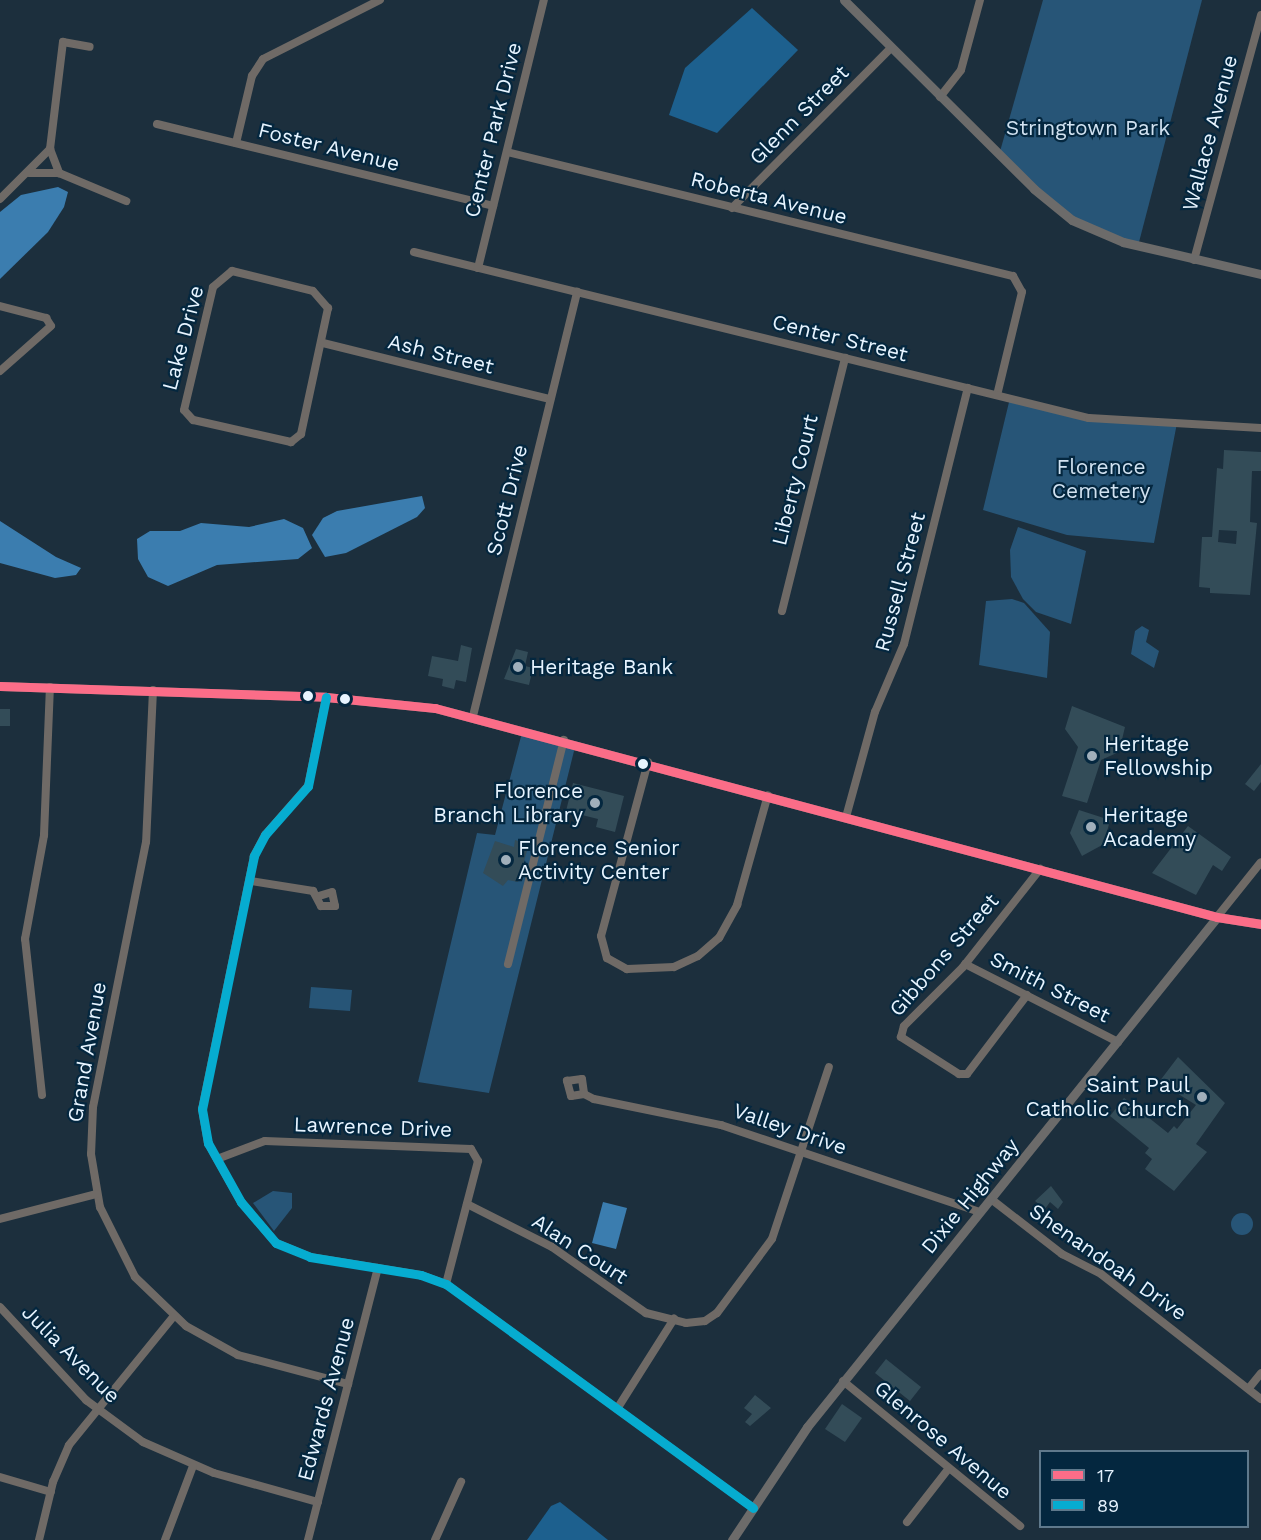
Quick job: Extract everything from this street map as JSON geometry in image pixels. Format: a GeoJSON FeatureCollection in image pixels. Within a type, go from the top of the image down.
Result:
{"type":"FeatureCollection","features":[{"type":"Feature","properties":{"kind":"main road"},"geometry":{"type":"LineString","coordinates":[[844,0],[1034,189],[1072,220],[1123,242],[1261,274]]}},
{"type":"Feature","properties":{"kind":"main road"},"geometry":{"type":"LineString","coordinates":[[0,686],[326,697],[473,716],[1217,917],[1261,924]]}},
{"type":"Feature","properties":{"kind":"main road","name":"Dixie Highway"},"geometry":{"type":"LineString","coordinates":[[732,1540],[843,1381],[1217,917]]}},
{"type":"Feature","properties":{"kind":"street"},"geometry":{"type":"LineString","coordinates":[[236,143],[252,76],[263,59],[380,0]]}},
{"type":"Feature","properties":{"kind":"street","name":"Center Park Drive"},"geometry":{"type":"LineString","coordinates":[[478,268],[544,0]]}},
{"type":"Feature","properties":{"kind":"street"},"geometry":{"type":"LineString","coordinates":[[940,97],[961,70],[980,0]]}},
{"type":"Feature","properties":{"kind":"street","name":"Wallace Avenue"},"geometry":{"type":"LineString","coordinates":[[1194,260],[1261,15]]}},
{"type":"Feature","properties":{"kind":"street"},"geometry":{"type":"LineString","coordinates":[[59,174],[50,149],[63,42],[90,47]]}},
{"type":"Feature","properties":{"kind":"street","name":"Glenn Street"},"geometry":{"type":"LineString","coordinates":[[732,208],[891,48]]}},
{"type":"Feature","properties":{"kind":"street","name":"Foster Avenue"},"geometry":{"type":"LineString","coordinates":[[157,124],[493,206]]}},
{"type":"Feature","properties":{"kind":"street"},"geometry":{"type":"LineString","coordinates":[[0,199],[29,173],[50,149]]}},
{"type":"Feature","properties":{"kind":"street","name":"Roberta Avenue"},"geometry":{"type":"LineString","coordinates":[[507,152],[1013,276],[1020,283],[1022,292],[997,395]]}},
{"type":"Feature","properties":{"kind":"street"},"geometry":{"type":"LineString","coordinates":[[29,173],[59,174],[126,201]]}},
{"type":"Feature","properties":{"kind":"street","name":"Center Street"},"geometry":{"type":"LineString","coordinates":[[414,252],[1089,418],[1261,428]]}},
{"type":"Feature","properties":{"kind":"street","name":"Lake Drive"},"geometry":{"type":"LineString","coordinates":[[241,271],[318,294],[329,313],[323,344],[296,440],[285,443],[186,414],[184,405],[213,287],[225,274],[241,271]]}},
{"type":"Feature","properties":{"kind":"street","name":"Scott Drive"},"geometry":{"type":"LineString","coordinates":[[473,716],[577,292]]}},
{"type":"Feature","properties":{"kind":"street"},"geometry":{"type":"LineString","coordinates":[[0,306],[46,318],[51,326],[0,371]]}},
{"type":"Feature","properties":{"kind":"street","name":"Ash Street"},"geometry":{"type":"LineString","coordinates":[[323,344],[550,399]]}},
{"type":"Feature","properties":{"kind":"street","name":"Liberty Court"},"geometry":{"type":"LineString","coordinates":[[782,611],[845,358]]}},
{"type":"Feature","properties":{"kind":"street","name":"Russell Street"},"geometry":{"type":"LineString","coordinates":[[846,817],[875,712],[904,644],[968,388]]}},
{"type":"Feature","properties":{"kind":"street"},"geometry":{"type":"LineString","coordinates":[[42,1095],[25,939],[44,835],[50,687]]}},
{"type":"Feature","properties":{"kind":"street","name":"Grand Avenue"},"geometry":{"type":"LineString","coordinates":[[153,690],[146,842],[93,1107],[91,1154],[97,1194],[126,1263],[173,1317],[238,1355],[348,1384]]}},
{"type":"Feature","properties":{"kind":"street"},"geometry":{"type":"LineString","coordinates":[[326,697],[308,786],[261,842],[251,881],[202,1109],[203,1129],[217,1159],[246,1210],[276,1243],[310,1257],[378,1268],[446,1284],[753,1508]]}},
{"type":"Feature","properties":{"kind":"street"},"geometry":{"type":"LineString","coordinates":[[508,964],[564,740]]}},
{"type":"Feature","properties":{"kind":"street"},"geometry":{"type":"LineString","coordinates":[[648,762],[601,936],[607,958],[627,969],[649,972],[674,967],[698,956],[719,938],[738,905],[768,795]]}},
{"type":"Feature","properties":{"kind":"street"},"geometry":{"type":"LineString","coordinates":[[1217,917],[1261,862]]}},
{"type":"Feature","properties":{"kind":"street","name":"Gibbons Street"},"geometry":{"type":"LineString","coordinates":[[1027,995],[967,1074],[959,1074],[901,1037],[904,1026],[965,964],[1040,869]]}},
{"type":"Feature","properties":{"kind":"street"},"geometry":{"type":"LineString","coordinates":[[251,881],[319,896]]}},
{"type":"Feature","properties":{"kind":"street","name":"Smith Street"},"geometry":{"type":"LineString","coordinates":[[965,964],[1118,1042]]}},
{"type":"Feature","properties":{"kind":"street","name":"Alan Court"},"geometry":{"type":"LineString","coordinates":[[467,1204],[552,1247],[638,1309],[699,1323],[722,1308],[772,1239],[830,1067]]}},
{"type":"Feature","properties":{"kind":"street","name":"Valley Drive"},"geometry":{"type":"LineString","coordinates":[[584,1094],[721,1125],[980,1212]]}},
{"type":"Feature","properties":{"kind":"street","name":"Lawrence Drive"},"geometry":{"type":"LineString","coordinates":[[217,1159],[265,1141],[467,1148],[478,1161],[467,1204]]}},
{"type":"Feature","properties":{"kind":"street"},"geometry":{"type":"LineString","coordinates":[[0,1219],[97,1194]]}},
{"type":"Feature","properties":{"kind":"street","name":"Shenandoah Drive"},"geometry":{"type":"LineString","coordinates":[[991,1199],[1062,1254],[1101,1274],[1261,1398]]}},
{"type":"Feature","properties":{"kind":"street"},"geometry":{"type":"LineString","coordinates":[[446,1284],[467,1204]]}},
{"type":"Feature","properties":{"kind":"street","name":"Edwards Avenue"},"geometry":{"type":"LineString","coordinates":[[308,1540],[378,1268]]}},
{"type":"Feature","properties":{"kind":"street","name":"Julia Avenue"},"geometry":{"type":"LineString","coordinates":[[0,1307],[96,1408],[143,1442],[193,1466],[318,1502]]}},
{"type":"Feature","properties":{"kind":"street"},"geometry":{"type":"LineString","coordinates":[[39,1540],[51,1492],[69,1445],[96,1408],[173,1317]]}},
{"type":"Feature","properties":{"kind":"street"},"geometry":{"type":"LineString","coordinates":[[618,1409],[674,1319]]}},
{"type":"Feature","properties":{"kind":"street"},"geometry":{"type":"LineString","coordinates":[[1249,1388],[1261,1373]]}},
{"type":"Feature","properties":{"kind":"street","name":"Glenrose Avenue"},"geometry":{"type":"LineString","coordinates":[[843,1381],[1020,1526]]}},
{"type":"Feature","properties":{"kind":"street"},"geometry":{"type":"LineString","coordinates":[[165,1540],[193,1466]]}},
{"type":"Feature","properties":{"kind":"street"},"geometry":{"type":"LineString","coordinates":[[907,1522],[949,1468]]}},
{"type":"Feature","properties":{"kind":"street"},"geometry":{"type":"LineString","coordinates":[[0,1477],[51,1492]]}},
{"type":"Feature","properties":{"kind":"street"},"geometry":{"type":"LineString","coordinates":[[435,1540],[461,1482]]}},
{"type":"Feature","properties":{"kind":"green space","name":"Stringtown Park"},"geometry":{"type":"Polygon","coordinates":[[[1043,0],[1202,0],[1138,246],[1072,220],[999,155],[1043,0]]]}},
{"type":"Feature","properties":{"kind":"green space","name":"Florence Cemetery"},"geometry":{"type":"Polygon","coordinates":[[[1010,398],[1089,418],[1177,423],[1154,543],[1067,535],[983,510],[1010,398]]]}},
{"type":"Feature","properties":{"kind":"green space"},"geometry":{"type":"Polygon","coordinates":[[[1018,527],[1086,551],[1071,624],[1036,612],[1023,599],[1011,577],[1010,550],[1018,527]]]}},
{"type":"Feature","properties":{"kind":"green space"},"geometry":{"type":"Polygon","coordinates":[[[1012,599],[1024,603],[1050,632],[1047,678],[979,665],[986,601],[1012,599]]]}},
{"type":"Feature","properties":{"kind":"green space"},"geometry":{"type":"Polygon","coordinates":[[[1142,626],[1149,630],[1146,642],[1159,651],[1154,668],[1131,654],[1135,631],[1142,626]]]}},
{"type":"Feature","properties":{"kind":"green space"},"geometry":{"type":"Polygon","coordinates":[[[523,729],[576,743],[489,1093],[418,1082],[477,833],[495,835],[523,729]]]}},
{"type":"Feature","properties":{"kind":"green space"},"geometry":{"type":"Polygon","coordinates":[[[311,987],[352,990],[350,1011],[309,1008],[311,987]]]}},
{"type":"Feature","properties":{"kind":"green space"},"geometry":{"type":"Polygon","coordinates":[[[273,1191],[292,1193],[292,1208],[274,1231],[253,1203],[273,1191]]]}},
{"type":"Feature","properties":{"kind":"green space"},"geometry":{"type":"Polygon","coordinates":[[[1242,1213],[1250,1216],[1253,1224],[1250,1232],[1242,1235],[1234,1232],[1231,1224],[1234,1216],[1242,1213]]]}},
{"type":"Feature","properties":{"kind":"shaded area"},"geometry":{"type":"Polygon","coordinates":[[[752,8],[798,50],[717,133],[669,115],[685,68],[752,8]]]}},
{"type":"Feature","properties":{"kind":"shaded area"},"geometry":{"type":"Polygon","coordinates":[[[58,187],[68,192],[64,207],[48,232],[0,279],[0,212],[21,195],[58,187]]]}},
{"type":"Feature","properties":{"kind":"shaded area"},"geometry":{"type":"Polygon","coordinates":[[[422,496],[425,508],[417,517],[346,553],[325,557],[312,535],[323,518],[337,511],[422,496]]]}},
{"type":"Feature","properties":{"kind":"shaded area"},"geometry":{"type":"Polygon","coordinates":[[[284,519],[303,528],[312,548],[298,559],[217,565],[168,586],[148,577],[138,559],[137,539],[150,531],[180,531],[201,523],[249,527],[284,519]]]}},
{"type":"Feature","properties":{"kind":"shaded area"},"geometry":{"type":"Polygon","coordinates":[[[0,521],[56,557],[81,568],[76,575],[55,578],[0,563],[0,521]]]}},
{"type":"Feature","properties":{"kind":"shaded area"},"geometry":{"type":"Polygon","coordinates":[[[603,1202],[627,1208],[616,1249],[592,1243],[603,1202]]]}},
{"type":"Feature","properties":{"kind":"shaded area"},"geometry":{"type":"Polygon","coordinates":[[[560,1502],[608,1540],[527,1540],[551,1506],[560,1502]]]}},
{"type":"Feature","properties":{"kind":"building"},"geometry":{"type":"Polygon","coordinates":[[[1224,450],[1261,452],[1261,471],[1252,471],[1250,522],[1257,523],[1250,595],[1210,593],[1210,588],[1199,587],[1202,537],[1212,537],[1217,468],[1223,469],[1224,450]],[[1219,530],[1218,542],[1236,544],[1237,531],[1219,530]]]}},
{"type":"Feature","properties":{"kind":"building"},"geometry":{"type":"Polygon","coordinates":[[[461,645],[472,648],[466,682],[456,680],[454,689],[442,686],[443,679],[428,676],[432,656],[458,661],[461,645]]]}},
{"type":"Feature","properties":{"kind":"building","name":"Heritage Bank"},"geometry":{"type":"Polygon","coordinates":[[[516,649],[528,652],[525,666],[533,668],[529,685],[504,679],[516,649]]]}},
{"type":"Feature","properties":{"kind":"building","name":"Heritage Fellowship"},"geometry":{"type":"Polygon","coordinates":[[[1072,706],[1125,727],[1119,752],[1101,760],[1087,803],[1062,796],[1078,747],[1065,729],[1072,706]]]}},
{"type":"Feature","properties":{"kind":"building"},"geometry":{"type":"Polygon","coordinates":[[[0,709],[10,709],[10,726],[0,726],[0,709]]]}},
{"type":"Feature","properties":{"kind":"building"},"geometry":{"type":"Polygon","coordinates":[[[1261,764],[1261,782],[1254,791],[1245,784],[1261,764]]]}},
{"type":"Feature","properties":{"kind":"building","name":"Florence Branch Library"},"geometry":{"type":"Polygon","coordinates":[[[573,783],[624,796],[615,832],[596,827],[598,819],[566,811],[573,783]]]}},
{"type":"Feature","properties":{"kind":"building","name":"Heritage Academy"},"geometry":{"type":"Polygon","coordinates":[[[1079,810],[1110,820],[1104,844],[1082,856],[1070,833],[1079,810]]]}},
{"type":"Feature","properties":{"kind":"building"},"geometry":{"type":"Polygon","coordinates":[[[1188,826],[1231,857],[1222,871],[1213,865],[1196,895],[1152,873],[1188,826]]]}},
{"type":"Feature","properties":{"kind":"building","name":"Florence Senior Activity Center"},"geometry":{"type":"Polygon","coordinates":[[[515,840],[529,844],[518,882],[508,880],[503,886],[483,873],[495,841],[514,847],[515,840]]]}},
{"type":"Feature","properties":{"kind":"building"},"geometry":{"type":"Polygon","coordinates":[[[1178,1057],[1225,1103],[1196,1144],[1207,1152],[1174,1191],[1145,1169],[1152,1159],[1145,1153],[1149,1148],[1110,1116],[1124,1098],[1168,1133],[1174,1126],[1177,1129],[1196,1105],[1159,1082],[1178,1057]]]}},
{"type":"Feature","properties":{"kind":"building"},"geometry":{"type":"Polygon","coordinates":[[[1051,1186],[1063,1202],[1058,1209],[1050,1202],[1045,1209],[1035,1201],[1051,1186]]]}},
{"type":"Feature","properties":{"kind":"building"},"geometry":{"type":"Polygon","coordinates":[[[886,1359],[921,1387],[910,1401],[875,1373],[886,1359]]]}},
{"type":"Feature","properties":{"kind":"building"},"geometry":{"type":"Polygon","coordinates":[[[755,1395],[771,1408],[750,1426],[745,1422],[752,1414],[744,1408],[755,1395]]]}},
{"type":"Feature","properties":{"kind":"building"},"geometry":{"type":"Polygon","coordinates":[[[842,1404],[862,1418],[845,1442],[825,1429],[842,1404]]]}},
{"type":"Feature","properties":{"kind":"transit line","name":"17"},"geometry":{"type":"LineString","coordinates":[[0,686],[326,697],[435,708],[1217,917],[1261,924]]}},
{"type":"Feature","properties":{"kind":"transit line","name":"89"},"geometry":{"type":"LineString","coordinates":[[326,697],[308,786],[265,835],[254,856],[202,1109],[208,1143],[241,1202],[276,1243],[310,1257],[421,1275],[446,1284],[753,1508]]}},
{"type":"Feature","properties":{"kind":"place","name":"Heritage Bank"},"geometry":{"type":"Point","coordinates":[518,667]}},
{"type":"Feature","properties":{"kind":"place","name":"Heritage Fellowship"},"geometry":{"type":"Point","coordinates":[1092,756]}},
{"type":"Feature","properties":{"kind":"place","name":"Florence Branch Library"},"geometry":{"type":"Point","coordinates":[595,803]}},
{"type":"Feature","properties":{"kind":"place","name":"Heritage Academy"},"geometry":{"type":"Point","coordinates":[1091,827]}},
{"type":"Feature","properties":{"kind":"place","name":"Florence Senior Activity Center"},"geometry":{"type":"Point","coordinates":[506,860]}},
{"type":"Feature","properties":{"kind":"place","name":"Saint Paul Catholic Church"},"geometry":{"type":"Point","coordinates":[1202,1097]}}]}
